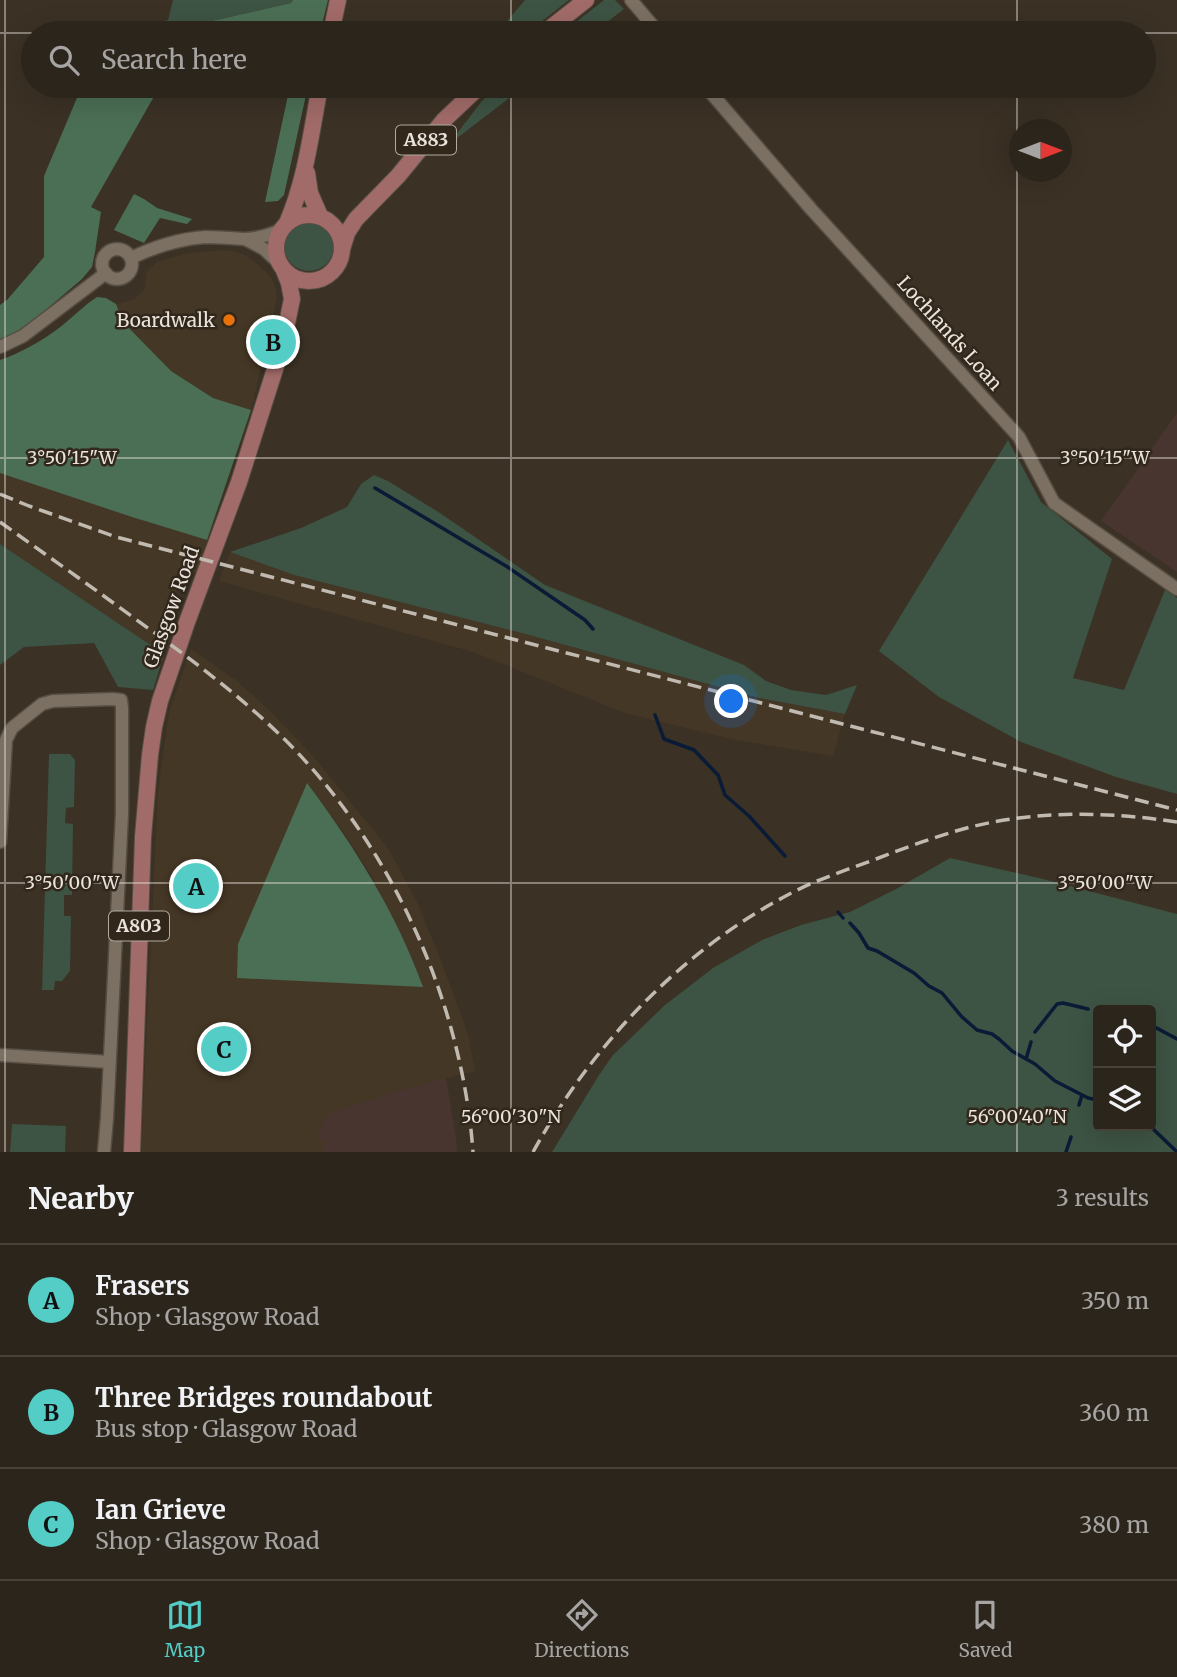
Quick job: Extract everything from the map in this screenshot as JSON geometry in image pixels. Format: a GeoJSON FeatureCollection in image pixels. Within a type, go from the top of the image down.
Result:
{"type":"FeatureCollection","features":[{"type":"Feature","properties":{"kind":"main road"},"geometry":{"type":"LineString","coordinates":[[334,21],[338,0]]}},
{"type":"Feature","properties":{"kind":"main road"},"geometry":{"type":"LineString","coordinates":[[559,21],[586,0]]}},
{"type":"Feature","properties":{"kind":"main road"},"geometry":{"type":"LineString","coordinates":[[318,98],[297,198],[276,247],[281,266],[297,278],[315,280],[327,275],[336,267],[352,226],[377,199]]}},
{"type":"Feature","properties":{"kind":"main road","name":"A883"},"geometry":{"type":"LineString","coordinates":[[377,199],[444,120],[467,98]]}},
{"type":"Feature","properties":{"kind":"main road"},"geometry":{"type":"LineString","coordinates":[[307,160],[313,201],[323,218],[336,229],[342,249]]}},
{"type":"Feature","properties":{"kind":"main road"},"geometry":{"type":"LineString","coordinates":[[284,227],[303,215],[323,218],[353,212],[377,199]]}},
{"type":"Feature","properties":{"kind":"main road","name":"A803"},"geometry":{"type":"LineString","coordinates":[[281,266],[291,291],[289,316]]}},
{"type":"Feature","properties":{"kind":"main road","name":"A803"},"geometry":{"type":"LineString","coordinates":[[289,316],[299,296],[315,280]]}},
{"type":"Feature","properties":{"kind":"main road","name":"Glasgow Road"},"geometry":{"type":"LineString","coordinates":[[132,1152],[139,923],[146,793],[154,727],[183,633],[243,470],[289,316]]}},
{"type":"Feature","properties":{"kind":"street"},"geometry":{"type":"LineString","coordinates":[[631,0],[649,21]]}},
{"type":"Feature","properties":{"kind":"street","name":"Lochlands Loan"},"geometry":{"type":"LineString","coordinates":[[715,98],[811,209],[1019,438],[1054,503],[1177,589]]}},
{"type":"Feature","properties":{"kind":"street"},"geometry":{"type":"LineString","coordinates":[[131,258],[158,246],[187,239],[245,239],[260,237],[284,227]]}},
{"type":"Feature","properties":{"kind":"street"},"geometry":{"type":"LineString","coordinates":[[245,239],[264,249],[281,266]]}},
{"type":"Feature","properties":{"kind":"street"},"geometry":{"type":"LineString","coordinates":[[120,250],[131,258],[130,272],[123,278],[113,279],[106,273],[103,265],[108,253],[120,250]]}},
{"type":"Feature","properties":{"kind":"street"},"geometry":{"type":"LineString","coordinates":[[0,347],[23,336],[106,273]]}},
{"type":"Feature","properties":{"kind":"street"},"geometry":{"type":"LineString","coordinates":[[0,842],[6,740],[12,728],[43,704],[53,701],[121,700],[122,813],[104,1152]]}},
{"type":"Feature","properties":{"kind":"street"},"geometry":{"type":"LineString","coordinates":[[117,922],[139,923]]}},
{"type":"Feature","properties":{"kind":"street"},"geometry":{"type":"LineString","coordinates":[[0,1055],[110,1062]]}},
{"type":"Feature","properties":{"kind":"shaded area"},"geometry":{"type":"Polygon","coordinates":[[[223,250],[243,254],[255,262],[271,277],[276,288],[275,308],[251,410],[213,398],[171,371],[123,322],[116,304],[134,299],[145,289],[146,275],[157,262],[189,253],[223,250]]]}},
{"type":"Feature","properties":{"kind":"shaded area"},"geometry":{"type":"Polygon","coordinates":[[[1177,413],[1177,572],[1101,521],[1177,413]]]}},
{"type":"Feature","properties":{"kind":"shaded area"},"geometry":{"type":"Polygon","coordinates":[[[0,473],[207,540],[198,572],[183,573],[165,620],[171,636],[164,654],[0,544],[0,473]]]}},
{"type":"Feature","properties":{"kind":"shaded area"},"geometry":{"type":"Polygon","coordinates":[[[230,552],[294,575],[518,632],[758,698],[845,714],[833,756],[736,740],[625,713],[473,652],[219,581],[230,552]]]}},
{"type":"Feature","properties":{"kind":"shaded area"},"geometry":{"type":"Polygon","coordinates":[[[191,649],[237,681],[313,756],[388,848],[416,900],[468,1034],[475,1071],[398,1091],[323,1142],[323,1152],[141,1152],[158,791],[169,712],[191,649]],[[308,784],[422,987],[413,960],[371,875],[308,784]]]}},
{"type":"Feature","properties":{"kind":"shaded area"},"geometry":{"type":"Polygon","coordinates":[[[446,1078],[457,1152],[323,1152],[323,1142],[316,1136],[329,1114],[446,1078]]]}},
{"type":"Feature","properties":{"kind":"green space"},"geometry":{"type":"Polygon","coordinates":[[[173,0],[293,0],[291,3],[212,21],[163,21],[168,20],[173,0]]]}},
{"type":"Feature","properties":{"kind":"green space"},"geometry":{"type":"Polygon","coordinates":[[[293,0],[328,0],[323,21],[212,21],[291,3],[293,0]]]}},
{"type":"Feature","properties":{"kind":"green space"},"geometry":{"type":"Polygon","coordinates":[[[525,0],[569,0],[542,21],[507,21],[525,0]]]}},
{"type":"Feature","properties":{"kind":"green space"},"geometry":{"type":"Polygon","coordinates":[[[604,0],[615,0],[624,9],[608,21],[577,21],[604,0]]]}},
{"type":"Feature","properties":{"kind":"green space"},"geometry":{"type":"Polygon","coordinates":[[[77,98],[153,98],[91,207],[101,212],[92,267],[82,279],[15,336],[0,341],[0,305],[44,257],[44,176],[77,98]]]}},
{"type":"Feature","properties":{"kind":"green space"},"geometry":{"type":"Polygon","coordinates":[[[287,98],[305,98],[284,195],[278,201],[265,202],[287,98]]]}},
{"type":"Feature","properties":{"kind":"green space"},"geometry":{"type":"Polygon","coordinates":[[[486,98],[509,98],[448,145],[486,98]]]}},
{"type":"Feature","properties":{"kind":"green space"},"geometry":{"type":"Polygon","coordinates":[[[134,194],[157,208],[192,219],[187,224],[160,218],[144,243],[114,230],[134,194]]]}},
{"type":"Feature","properties":{"kind":"green space"},"geometry":{"type":"Polygon","coordinates":[[[309,221],[326,229],[334,246],[326,263],[309,271],[292,263],[284,246],[292,229],[309,221]]]}},
{"type":"Feature","properties":{"kind":"green space"},"geometry":{"type":"Polygon","coordinates":[[[97,297],[106,298],[116,304],[123,322],[171,371],[213,398],[251,410],[207,540],[0,473],[0,360],[23,350],[59,328],[97,297]]]}},
{"type":"Feature","properties":{"kind":"green space"},"geometry":{"type":"Polygon","coordinates":[[[1008,440],[1041,502],[1112,559],[1073,678],[1124,690],[1165,590],[1177,598],[1177,794],[1116,777],[1021,742],[939,697],[879,651],[1008,440]]]}},
{"type":"Feature","properties":{"kind":"green space"},"geometry":{"type":"Polygon","coordinates":[[[374,475],[440,513],[545,585],[744,665],[766,681],[791,690],[826,695],[857,685],[845,714],[759,698],[518,632],[294,575],[230,552],[301,528],[347,507],[361,484],[374,475]]]}},
{"type":"Feature","properties":{"kind":"green space"},"geometry":{"type":"Polygon","coordinates":[[[0,544],[164,654],[153,690],[118,687],[94,643],[24,647],[0,665],[0,544]]]}},
{"type":"Feature","properties":{"kind":"green space"},"geometry":{"type":"Polygon","coordinates":[[[49,754],[70,754],[75,760],[74,807],[66,808],[65,823],[73,824],[72,895],[64,895],[64,916],[71,916],[70,971],[62,981],[55,981],[54,990],[42,990],[49,754]]]}},
{"type":"Feature","properties":{"kind":"green space"},"geometry":{"type":"Polygon","coordinates":[[[307,783],[373,880],[400,932],[423,987],[237,978],[238,944],[307,783]]]}},
{"type":"Feature","properties":{"kind":"green space"},"geometry":{"type":"Polygon","coordinates":[[[950,858],[1177,914],[1177,1152],[552,1152],[613,1055],[665,1005],[713,968],[762,940],[801,925],[850,912],[950,858]]]}},
{"type":"Feature","properties":{"kind":"green space"},"geometry":{"type":"Polygon","coordinates":[[[12,1124],[66,1126],[65,1152],[10,1152],[12,1124]]]}},
{"type":"Feature","properties":{"kind":"waterway"},"geometry":{"type":"LineString","coordinates":[[375,488],[506,566],[585,620],[593,629]]}},
{"type":"Feature","properties":{"kind":"waterway"},"geometry":{"type":"LineString","coordinates":[[655,715],[664,739],[694,750],[718,775],[725,795],[749,816],[785,856]]}},
{"type":"Feature","properties":{"kind":"waterway"},"geometry":{"type":"LineString","coordinates":[[838,912],[843,918]]}},
{"type":"Feature","properties":{"kind":"waterway"},"geometry":{"type":"LineString","coordinates":[[850,923],[868,948],[914,973],[942,993],[977,1030],[992,1034],[1055,1081],[1093,1099]]}},
{"type":"Feature","properties":{"kind":"waterway"},"geometry":{"type":"LineString","coordinates":[[1035,1032],[1057,1004],[1088,1009]]}},
{"type":"Feature","properties":{"kind":"waterway"},"geometry":{"type":"LineString","coordinates":[[1156,1028],[1177,1039]]}},
{"type":"Feature","properties":{"kind":"waterway"},"geometry":{"type":"LineString","coordinates":[[1026,1059],[1031,1042]]}},
{"type":"Feature","properties":{"kind":"waterway"},"geometry":{"type":"LineString","coordinates":[[1079,1105],[1082,1095]]}},
{"type":"Feature","properties":{"kind":"waterway"},"geometry":{"type":"LineString","coordinates":[[1155,1131],[1177,1152]]}},
{"type":"Feature","properties":{"kind":"waterway"},"geometry":{"type":"LineString","coordinates":[[1066,1152],[1071,1137]]}},
{"type":"Feature","properties":{"kind":"railway"},"geometry":{"type":"LineString","coordinates":[[0,494],[116,537],[1177,810]]}},
{"type":"Feature","properties":{"kind":"railway"},"geometry":{"type":"LineString","coordinates":[[0,522],[171,645],[244,702],[318,775],[354,822],[386,872],[413,925],[436,981],[453,1037],[466,1095],[473,1152]]}},
{"type":"Feature","properties":{"kind":"railway"},"geometry":{"type":"LineString","coordinates":[[533,1152],[582,1076],[640,1007],[707,947],[793,892],[916,844],[956,831],[1010,819],[1094,814],[1177,822]]}},
{"type":"Feature","properties":{"kind":"place","name":"Boardwalk"},"geometry":{"type":"Point","coordinates":[229,320]}},
{"type":"Feature","properties":{"kind":"place","name":"Three Bridges roundabout"},"geometry":{"type":"Point","coordinates":[273,342]}},
{"type":"Feature","properties":{"kind":"place","name":"Frasers"},"geometry":{"type":"Point","coordinates":[196,886]}},
{"type":"Feature","properties":{"kind":"place","name":"Ian Grieve"},"geometry":{"type":"Point","coordinates":[224,1049]}}]}
